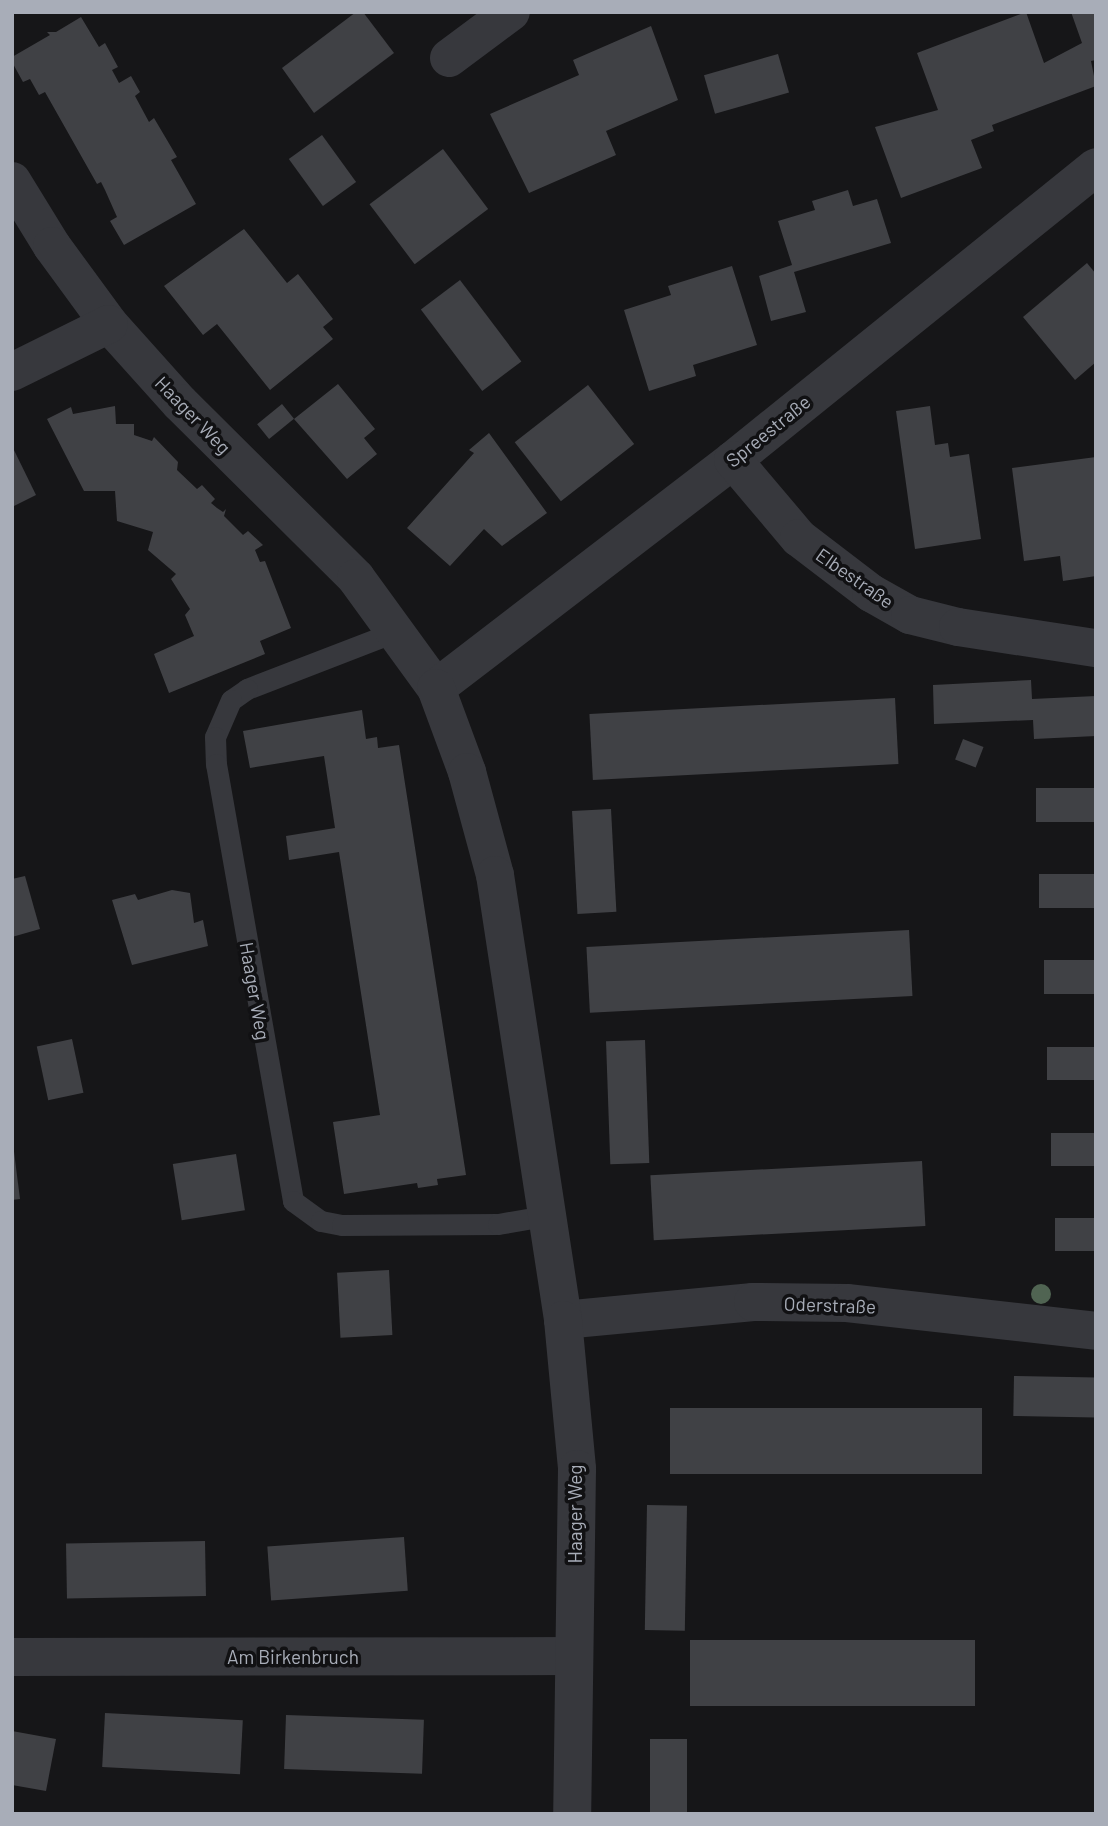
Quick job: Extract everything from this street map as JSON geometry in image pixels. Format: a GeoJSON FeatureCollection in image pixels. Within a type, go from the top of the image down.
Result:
{"type":"FeatureCollection","features":[{"type":"Feature","properties":{"kind":"street"},"geometry":{"type":"LineString","coordinates":[[449,58],[511,12]]}},
{"type":"Feature","properties":{"kind":"street","name":"Spreestraße"},"geometry":{"type":"LineString","coordinates":[[436,688],[733,460],[1096,167]]}},
{"type":"Feature","properties":{"kind":"street","name":"Haager Weg"},"geometry":{"type":"LineString","coordinates":[[12,181],[52,246],[108,324],[180,403],[356,578],[397,631],[436,688],[467,772],[495,875],[550,1215],[563,1320],[577,1469],[572,1814]]}},
{"type":"Feature","properties":{"kind":"street"},"geometry":{"type":"LineString","coordinates":[[12,372],[108,324]]}},
{"type":"Feature","properties":{"kind":"street","name":"Elbestraße"},"geometry":{"type":"LineString","coordinates":[[733,460],[799,538],[871,593],[910,615],[958,627],[1096,648]]}},
{"type":"Feature","properties":{"kind":"street","name":"Oderstraße"},"geometry":{"type":"LineString","coordinates":[[563,1320],[753,1302],[847,1303],[1096,1331]]}},
{"type":"Feature","properties":{"kind":"street","name":"Am Birkenbruch"},"geometry":{"type":"LineString","coordinates":[[12,1657],[573,1656]]}},
{"type":"Feature","properties":{"kind":"lane","name":"Haager Weg"},"geometry":{"type":"LineString","coordinates":[[397,631],[247,689],[231,700],[215,737],[219,778],[293,1201],[321,1221],[342,1225],[498,1224],[550,1215]]}},
{"type":"Feature","properties":{"kind":"building"},"geometry":{"type":"Polygon","coordinates":[[[356,12],[363,12],[394,53],[314,113],[282,68],[356,12]]]}},
{"type":"Feature","properties":{"kind":"building"},"geometry":{"type":"Polygon","coordinates":[[[1026,12],[1044,63],[1082,43],[1071,12],[1096,12],[1096,60],[1091,61],[1096,86],[992,125],[994,131],[971,140],[982,168],[901,198],[875,127],[938,110],[917,53],[1026,12]]]}},
{"type":"Feature","properties":{"kind":"building"},"geometry":{"type":"Polygon","coordinates":[[[81,17],[99,47],[105,43],[118,67],[112,70],[119,83],[131,76],[140,92],[135,96],[149,122],[154,118],[177,157],[171,160],[196,204],[124,245],[110,221],[117,217],[101,182],[97,184],[45,92],[39,95],[30,79],[23,82],[12,62],[12,57],[50,35],[47,32],[56,32],[81,17]]]}},
{"type":"Feature","properties":{"kind":"building"},"geometry":{"type":"Polygon","coordinates":[[[651,26],[678,100],[606,131],[616,155],[529,193],[490,114],[579,75],[573,60],[651,26]]]}},
{"type":"Feature","properties":{"kind":"building"},"geometry":{"type":"Polygon","coordinates":[[[778,54],[789,92],[715,114],[704,75],[778,54]]]}},
{"type":"Feature","properties":{"kind":"building"},"geometry":{"type":"Polygon","coordinates":[[[322,135],[356,182],[323,206],[289,159],[322,135]]]}},
{"type":"Feature","properties":{"kind":"building"},"geometry":{"type":"Polygon","coordinates":[[[443,149],[488,209],[415,264],[370,204],[443,149]]]}},
{"type":"Feature","properties":{"kind":"building"},"geometry":{"type":"Polygon","coordinates":[[[848,190],[853,206],[877,199],[891,243],[794,272],[806,312],[771,321],[759,276],[792,265],[778,221],[815,210],[812,201],[848,190]]]}},
{"type":"Feature","properties":{"kind":"building"},"geometry":{"type":"Polygon","coordinates":[[[244,229],[287,283],[298,274],[333,319],[323,327],[333,339],[270,390],[217,324],[203,335],[164,286],[244,229]]]}},
{"type":"Feature","properties":{"kind":"building"},"geometry":{"type":"Polygon","coordinates":[[[1087,263],[1096,274],[1096,362],[1075,380],[1023,317],[1087,263]]]}},
{"type":"Feature","properties":{"kind":"building"},"geometry":{"type":"Polygon","coordinates":[[[732,266],[757,345],[693,365],[696,376],[649,391],[624,310],[671,295],[668,286],[732,266]]]}},
{"type":"Feature","properties":{"kind":"building"},"geometry":{"type":"Polygon","coordinates":[[[460,280],[521,361],[482,391],[421,309],[460,280]]]}},
{"type":"Feature","properties":{"kind":"building"},"geometry":{"type":"Polygon","coordinates":[[[338,384],[375,429],[364,438],[377,454],[347,479],[294,419],[338,384]]]}},
{"type":"Feature","properties":{"kind":"building"},"geometry":{"type":"Polygon","coordinates":[[[588,385],[634,444],[561,501],[515,442],[588,385]]]}},
{"type":"Feature","properties":{"kind":"building"},"geometry":{"type":"Polygon","coordinates":[[[282,404],[294,419],[269,439],[257,424],[282,404]]]}},
{"type":"Feature","properties":{"kind":"building"},"geometry":{"type":"Polygon","coordinates":[[[115,406],[116,424],[134,424],[134,435],[152,441],[154,437],[178,462],[177,470],[197,489],[202,485],[215,499],[211,503],[223,512],[226,509],[224,516],[243,535],[248,531],[263,545],[255,550],[260,562],[265,561],[291,628],[260,641],[265,654],[169,693],[154,654],[194,636],[185,615],[190,609],[171,579],[176,574],[148,550],[153,532],[117,521],[115,491],[84,491],[47,419],[71,407],[73,414],[115,406]]]}},
{"type":"Feature","properties":{"kind":"building"},"geometry":{"type":"Polygon","coordinates":[[[930,406],[935,445],[948,443],[950,457],[969,454],[981,539],[915,549],[896,411],[930,406]]]}},
{"type":"Feature","properties":{"kind":"building"},"geometry":{"type":"Polygon","coordinates":[[[489,433],[547,513],[502,546],[484,529],[450,566],[407,528],[474,453],[469,450],[489,433]]]}},
{"type":"Feature","properties":{"kind":"building"},"geometry":{"type":"Polygon","coordinates":[[[12,446],[36,495],[12,507],[12,446]]]}},
{"type":"Feature","properties":{"kind":"building"},"geometry":{"type":"Polygon","coordinates":[[[1096,457],[1096,576],[1063,581],[1060,556],[1024,561],[1012,468],[1096,457]]]}},
{"type":"Feature","properties":{"kind":"building"},"geometry":{"type":"Polygon","coordinates":[[[1031,680],[1032,699],[1096,696],[1096,736],[1034,739],[1033,720],[934,724],[933,685],[1031,680]]]}},
{"type":"Feature","properties":{"kind":"building"},"geometry":{"type":"Polygon","coordinates":[[[895,698],[898,764],[593,780],[589,714],[895,698]]]}},
{"type":"Feature","properties":{"kind":"building"},"geometry":{"type":"Polygon","coordinates":[[[362,710],[366,739],[377,737],[378,748],[399,745],[466,1175],[437,1179],[438,1185],[418,1188],[417,1183],[344,1194],[333,1122],[380,1115],[339,852],[289,860],[286,836],[335,828],[324,756],[250,768],[243,731],[362,710]]]}},
{"type":"Feature","properties":{"kind":"building"},"geometry":{"type":"Polygon","coordinates":[[[963,739],[984,747],[976,767],[955,760],[963,739]]]}},
{"type":"Feature","properties":{"kind":"building"},"geometry":{"type":"Polygon","coordinates":[[[1036,788],[1096,788],[1096,822],[1036,822],[1036,788]]]}},
{"type":"Feature","properties":{"kind":"building"},"geometry":{"type":"Polygon","coordinates":[[[611,809],[616,912],[577,914],[572,811],[611,809]]]}},
{"type":"Feature","properties":{"kind":"building"},"geometry":{"type":"Polygon","coordinates":[[[1039,874],[1096,874],[1096,908],[1039,908],[1039,874]]]}},
{"type":"Feature","properties":{"kind":"building"},"geometry":{"type":"Polygon","coordinates":[[[25,876],[40,929],[12,937],[12,879],[25,876]]]}},
{"type":"Feature","properties":{"kind":"building"},"geometry":{"type":"Polygon","coordinates":[[[172,890],[190,893],[194,923],[203,920],[208,946],[132,965],[112,900],[135,894],[138,900],[172,890]]]}},
{"type":"Feature","properties":{"kind":"building"},"geometry":{"type":"Polygon","coordinates":[[[909,930],[912,996],[590,1013],[586,947],[909,930]]]}},
{"type":"Feature","properties":{"kind":"building"},"geometry":{"type":"Polygon","coordinates":[[[1044,960],[1096,960],[1096,994],[1044,994],[1044,960]]]}},
{"type":"Feature","properties":{"kind":"building"},"geometry":{"type":"Polygon","coordinates":[[[72,1039],[83,1093],[48,1100],[37,1046],[72,1039]]]}},
{"type":"Feature","properties":{"kind":"building"},"geometry":{"type":"Polygon","coordinates":[[[645,1040],[649,1163],[610,1164],[606,1041],[645,1040]]]}},
{"type":"Feature","properties":{"kind":"building"},"geometry":{"type":"Polygon","coordinates":[[[1047,1047],[1096,1047],[1096,1080],[1047,1080],[1047,1047]]]}},
{"type":"Feature","properties":{"kind":"building"},"geometry":{"type":"Polygon","coordinates":[[[1051,1133],[1096,1133],[1096,1166],[1051,1166],[1051,1133]]]}},
{"type":"Feature","properties":{"kind":"building"},"geometry":{"type":"Polygon","coordinates":[[[12,1136],[20,1199],[12,1200],[12,1136]]]}},
{"type":"Feature","properties":{"kind":"building"},"geometry":{"type":"Polygon","coordinates":[[[236,1154],[245,1210],[182,1220],[173,1164],[236,1154]]]}},
{"type":"Feature","properties":{"kind":"building"},"geometry":{"type":"Polygon","coordinates":[[[922,1161],[925,1226],[654,1240],[650,1175],[922,1161]]]}},
{"type":"Feature","properties":{"kind":"building"},"geometry":{"type":"Polygon","coordinates":[[[1055,1218],[1096,1218],[1096,1251],[1055,1251],[1055,1218]]]}},
{"type":"Feature","properties":{"kind":"building"},"geometry":{"type":"Polygon","coordinates":[[[389,1270],[392,1335],[340,1338],[337,1273],[389,1270]]]}},
{"type":"Feature","properties":{"kind":"building"},"geometry":{"type":"Polygon","coordinates":[[[1014,1376],[1096,1377],[1095,1417],[1013,1416],[1014,1376]]]}},
{"type":"Feature","properties":{"kind":"building"},"geometry":{"type":"Polygon","coordinates":[[[670,1408],[982,1408],[982,1474],[670,1474],[670,1408]]]}},
{"type":"Feature","properties":{"kind":"building"},"geometry":{"type":"Polygon","coordinates":[[[647,1505],[687,1506],[685,1631],[645,1630],[647,1505]]]}},
{"type":"Feature","properties":{"kind":"building"},"geometry":{"type":"Polygon","coordinates":[[[404,1537],[408,1591],[271,1600],[267,1547],[404,1537]]]}},
{"type":"Feature","properties":{"kind":"building"},"geometry":{"type":"Polygon","coordinates":[[[205,1541],[206,1596],[67,1598],[66,1543],[205,1541]]]}},
{"type":"Feature","properties":{"kind":"building"},"geometry":{"type":"Polygon","coordinates":[[[690,1640],[975,1640],[975,1706],[690,1706],[690,1640]]]}},
{"type":"Feature","properties":{"kind":"building"},"geometry":{"type":"Polygon","coordinates":[[[105,1713],[243,1720],[240,1774],[102,1767],[105,1713]]]}},
{"type":"Feature","properties":{"kind":"building"},"geometry":{"type":"Polygon","coordinates":[[[286,1715],[424,1720],[422,1774],[284,1769],[286,1715]]]}},
{"type":"Feature","properties":{"kind":"building"},"geometry":{"type":"Polygon","coordinates":[[[12,1731],[56,1739],[46,1791],[12,1785],[12,1731]]]}},
{"type":"Feature","properties":{"kind":"building"},"geometry":{"type":"Polygon","coordinates":[[[650,1739],[687,1739],[687,1814],[650,1814],[650,1739]]]}}]}
